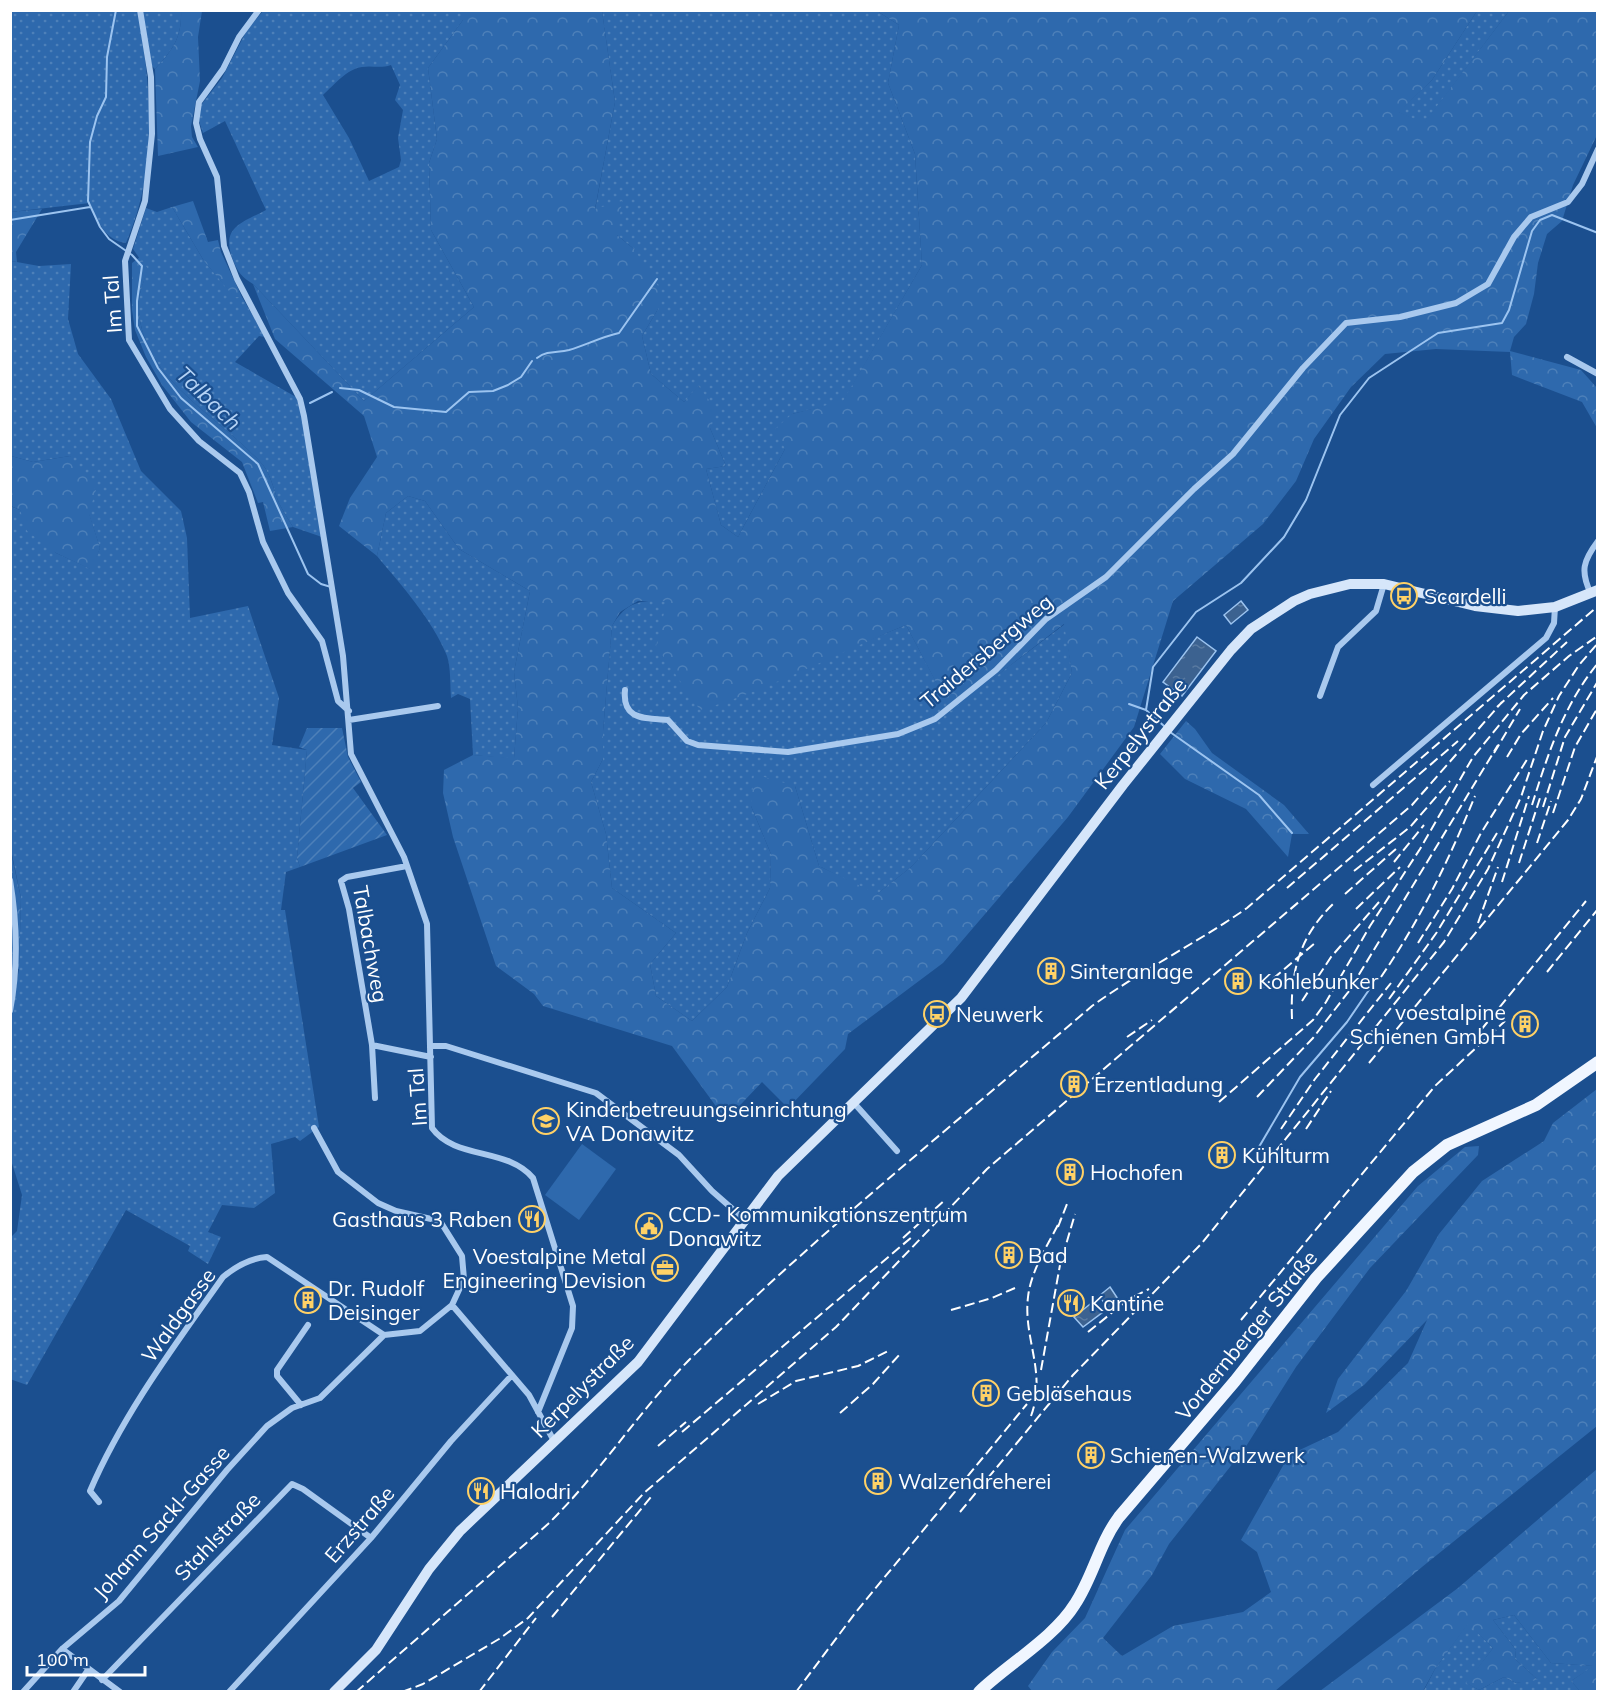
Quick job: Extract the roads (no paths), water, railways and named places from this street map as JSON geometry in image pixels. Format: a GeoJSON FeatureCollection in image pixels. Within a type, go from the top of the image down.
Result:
{"type":"FeatureCollection","features":[{"type":"Feature","properties":{"kind":"main road","name":"Kerpelystraße"},"geometry":{"type":"LineString","coordinates":[[334,1692],[376,1650],[429,1569],[460,1532],[638,1362],[778,1176],[961,998],[1231,650],[1251,629],[1276,611],[1325,590],[1350,584],[1384,584],[1489,609],[1530,611],[1555,607],[1594,592]]}},
{"type":"Feature","properties":{"kind":"main road","name":"Vordernberger Straße"},"geometry":{"type":"LineString","coordinates":[[978,1692],[1067,1615],[1080,1596],[1106,1537],[1119,1517],[1235,1382],[1316,1278],[1413,1172],[1447,1145],[1536,1105],[1598,1062]]}},
{"type":"Feature","properties":{"kind":"street","name":"Im Tal"},"geometry":{"type":"LineString","coordinates":[[140,10],[151,77],[152,134],[145,201],[125,261],[129,340],[170,409],[199,441],[240,473],[249,492],[262,542],[288,593],[322,641],[338,701],[349,711]]}},
{"type":"Feature","properties":{"kind":"street","name":"Im Tal"},"geometry":{"type":"LineString","coordinates":[[259,10],[239,37],[222,70],[199,102],[196,123],[200,139],[217,177],[224,246],[237,279],[300,399],[330,566],[349,711],[351,754],[407,866],[427,924],[432,1128],[438,1137],[452,1144],[511,1162],[524,1168],[532,1178],[573,1306],[572,1328],[538,1412]]}},
{"type":"Feature","properties":{"kind":"street","name":"Traidersbergweg"},"geometry":{"type":"LineString","coordinates":[[626,690],[624,704],[630,713],[644,718],[668,720],[687,741],[741,749],[788,752],[898,734],[935,719],[996,670],[1046,619],[1106,577],[1194,489],[1233,454],[1303,368],[1347,323],[1400,317],[1456,303],[1488,284],[1514,237],[1531,217],[1568,202],[1582,184],[1598,149]]}},
{"type":"Feature","properties":{"kind":"street"},"geometry":{"type":"LineString","coordinates":[[1567,357],[1597,374]]}},
{"type":"Feature","properties":{"kind":"street"},"geometry":{"type":"LineString","coordinates":[[1594,592],[1582,568],[1587,556],[1598,542]]}},
{"type":"Feature","properties":{"kind":"street"},"geometry":{"type":"LineString","coordinates":[[1320,696],[1338,647],[1376,611],[1384,584]]}},
{"type":"Feature","properties":{"kind":"street"},"geometry":{"type":"LineString","coordinates":[[1372,785],[1546,638],[1554,623],[1555,607]]}},
{"type":"Feature","properties":{"kind":"street"},"geometry":{"type":"LineString","coordinates":[[349,720],[438,706]]}},
{"type":"Feature","properties":{"kind":"street","name":"Talbachweg"},"geometry":{"type":"LineString","coordinates":[[375,1098],[372,1045],[350,909],[341,881],[347,877],[407,866]]}},
{"type":"Feature","properties":{"kind":"street"},"geometry":{"type":"LineString","coordinates":[[10,880],[15,922],[14,990],[10,1011]]}},
{"type":"Feature","properties":{"kind":"street"},"geometry":{"type":"LineString","coordinates":[[372,1045],[431,1057]]}},
{"type":"Feature","properties":{"kind":"street"},"geometry":{"type":"LineString","coordinates":[[430,1046],[446,1046],[596,1093],[679,1155],[712,1191],[744,1219]]}},
{"type":"Feature","properties":{"kind":"street"},"geometry":{"type":"LineString","coordinates":[[854,1103],[897,1151]]}},
{"type":"Feature","properties":{"kind":"street"},"geometry":{"type":"LineString","coordinates":[[314,1128],[338,1172],[378,1203],[396,1211],[440,1221],[462,1256],[464,1279],[452,1305],[420,1330],[384,1335]]}},
{"type":"Feature","properties":{"kind":"street","name":"Waldgasse"},"geometry":{"type":"LineString","coordinates":[[99,1502],[90,1491],[103,1460],[160,1366],[223,1277],[234,1268],[258,1257],[267,1257],[384,1335]]}},
{"type":"Feature","properties":{"kind":"street"},"geometry":{"type":"LineString","coordinates":[[452,1305],[529,1395],[554,1441]]}},
{"type":"Feature","properties":{"kind":"street"},"geometry":{"type":"LineString","coordinates":[[301,1405],[277,1376],[277,1370],[308,1325]]}},
{"type":"Feature","properties":{"kind":"street","name":"Johann Sackl-Gasse"},"geometry":{"type":"LineString","coordinates":[[23,1692],[62,1649],[119,1601],[227,1470],[267,1426],[279,1416],[320,1398],[332,1389],[384,1335]]}},
{"type":"Feature","properties":{"kind":"street","name":"Erzstraße"},"geometry":{"type":"LineString","coordinates":[[229,1692],[371,1538],[451,1441],[512,1375]]}},
{"type":"Feature","properties":{"kind":"street","name":"Stahlstraße"},"geometry":{"type":"LineString","coordinates":[[102,1680],[292,1484],[303,1489],[371,1538]]}},
{"type":"Feature","properties":{"kind":"street"},"geometry":{"type":"LineString","coordinates":[[62,1649],[120,1692]]}},
{"type":"Feature","properties":{"kind":"street"},"geometry":{"type":"LineString","coordinates":[[73,1692],[88,1670]]}},
{"type":"Feature","properties":{"kind":"water"},"geometry":{"type":"Polygon","coordinates":[[[1241,601],[1248,610],[1231,624],[1224,615],[1241,601]]]}},
{"type":"Feature","properties":{"kind":"water"},"geometry":{"type":"Polygon","coordinates":[[[1197,637],[1216,651],[1182,696],[1163,682],[1197,637]]]}},
{"type":"Feature","properties":{"kind":"water"},"geometry":{"type":"Polygon","coordinates":[[[1110,1287],[1120,1302],[1109,1309],[1099,1296],[1110,1287]]]}},
{"type":"Feature","properties":{"kind":"water"},"geometry":{"type":"Polygon","coordinates":[[[1094,1301],[1103,1312],[1083,1327],[1074,1317],[1094,1301]]]}},
{"type":"Feature","properties":{"kind":"waterway","name":"Talbach"},"geometry":{"type":"LineString","coordinates":[[116,10],[107,57],[106,97],[97,116],[90,142],[88,201],[100,227],[109,239],[132,255],[142,266],[137,301],[137,326],[158,368],[181,398],[258,464],[308,574],[321,584],[331,587]]}},
{"type":"Feature","properties":{"kind":"waterway"},"geometry":{"type":"LineString","coordinates":[[10,220],[90,207]]}},
{"type":"Feature","properties":{"kind":"waterway"},"geometry":{"type":"LineString","coordinates":[[1164,726],[1146,710],[1153,667],[1196,612],[1241,583],[1284,537],[1306,500],[1340,415],[1369,378],[1438,333],[1502,323],[1509,310],[1532,231],[1540,220],[1552,215],[1598,233]]}},
{"type":"Feature","properties":{"kind":"waterway"},"geometry":{"type":"LineString","coordinates":[[537,358],[619,333],[657,279]]}},
{"type":"Feature","properties":{"kind":"waterway"},"geometry":{"type":"LineString","coordinates":[[340,388],[359,390],[394,407],[446,412],[469,392],[493,391],[508,385],[521,377],[532,361]]}},
{"type":"Feature","properties":{"kind":"waterway"},"geometry":{"type":"LineString","coordinates":[[310,403],[332,392]]}},
{"type":"Feature","properties":{"kind":"waterway","name":"Talbach"},"geometry":{"type":"LineString","coordinates":[[1129,704],[1146,710]]}},
{"type":"Feature","properties":{"kind":"waterway"},"geometry":{"type":"LineString","coordinates":[[1170,732],[1259,795],[1292,833]]}},
{"type":"Feature","properties":{"kind":"waterway"},"geometry":{"type":"LineString","coordinates":[[1256,1152],[1300,1077],[1347,1022],[1373,984]]}},
{"type":"Feature","properties":{"kind":"railway"},"geometry":{"type":"LineString","coordinates":[[356,1692],[548,1524],[585,1484],[690,1359],[837,1223],[1092,1006],[1247,908],[1598,606]]}},
{"type":"Feature","properties":{"kind":"railway"},"geometry":{"type":"LineString","coordinates":[[1219,1102],[1313,1020],[1420,849],[1473,757],[1524,695],[1569,656],[1596,637]]}},
{"type":"Feature","properties":{"kind":"railway"},"geometry":{"type":"LineString","coordinates":[[1497,707],[1567,642]]}},
{"type":"Feature","properties":{"kind":"railway"},"geometry":{"type":"LineString","coordinates":[[1016,1444],[1073,1375],[1202,1243],[1444,942],[1488,869],[1521,797],[1543,731],[1559,696],[1579,665],[1598,643]]}},
{"type":"Feature","properties":{"kind":"railway"},"geometry":{"type":"LineString","coordinates":[[1532,805],[1566,713],[1598,663]]}},
{"type":"Feature","properties":{"kind":"railway"},"geometry":{"type":"LineString","coordinates":[[1543,807],[1565,737],[1598,681]]}},
{"type":"Feature","properties":{"kind":"railway"},"geometry":{"type":"LineString","coordinates":[[1507,757],[1521,734],[1553,698]]}},
{"type":"Feature","properties":{"kind":"railway"},"geometry":{"type":"LineString","coordinates":[[402,1692],[423,1684],[499,1639],[528,1618],[644,1493],[836,1327],[987,1169],[1412,805],[1502,702]]}},
{"type":"Feature","properties":{"kind":"railway"},"geometry":{"type":"LineString","coordinates":[[1553,813],[1575,747],[1598,707]]}},
{"type":"Feature","properties":{"kind":"railway"},"geometry":{"type":"LineString","coordinates":[[1494,753],[1520,709]]}},
{"type":"Feature","properties":{"kind":"railway"},"geometry":{"type":"LineString","coordinates":[[1287,888],[1458,741]]}},
{"type":"Feature","properties":{"kind":"railway"},"geometry":{"type":"LineString","coordinates":[[1257,1097],[1313,1038],[1349,991],[1498,745]]}},
{"type":"Feature","properties":{"kind":"railway"},"geometry":{"type":"LineString","coordinates":[[1369,1063],[1568,820],[1581,799],[1598,754]]}},
{"type":"Feature","properties":{"kind":"railway"},"geometry":{"type":"LineString","coordinates":[[1418,943],[1452,889],[1481,833],[1528,758]]}},
{"type":"Feature","properties":{"kind":"railway"},"geometry":{"type":"LineString","coordinates":[[1354,871],[1410,827],[1450,781]]}},
{"type":"Feature","properties":{"kind":"railway"},"geometry":{"type":"LineString","coordinates":[[1381,977],[1433,889],[1475,796]]}},
{"type":"Feature","properties":{"kind":"railway"},"geometry":{"type":"LineString","coordinates":[[1502,882],[1529,796]]}},
{"type":"Feature","properties":{"kind":"railway"},"geometry":{"type":"LineString","coordinates":[[1519,863],[1540,798]]}},
{"type":"Feature","properties":{"kind":"railway"},"geometry":{"type":"LineString","coordinates":[[1537,843],[1551,801]]}},
{"type":"Feature","properties":{"kind":"railway"},"geometry":{"type":"LineString","coordinates":[[1394,862],[1424,825]]}},
{"type":"Feature","properties":{"kind":"railway"},"geometry":{"type":"LineString","coordinates":[[1389,999],[1437,932],[1497,833]]}},
{"type":"Feature","properties":{"kind":"railway"},"geometry":{"type":"LineString","coordinates":[[1345,894],[1397,848]]}},
{"type":"Feature","properties":{"kind":"railway"},"geometry":{"type":"LineString","coordinates":[[1356,909],[1400,867]]}},
{"type":"Feature","properties":{"kind":"railway"},"geometry":{"type":"LineString","coordinates":[[1478,923],[1498,867]]}},
{"type":"Feature","properties":{"kind":"railway"},"geometry":{"type":"LineString","coordinates":[[1472,1041],[1586,901]]}},
{"type":"Feature","properties":{"kind":"railway"},"geometry":{"type":"LineString","coordinates":[[1302,1001],[1331,957],[1379,902]]}},
{"type":"Feature","properties":{"kind":"railway"},"geometry":{"type":"LineString","coordinates":[[1292,1019],[1293,986],[1299,957],[1312,929],[1333,904]]}},
{"type":"Feature","properties":{"kind":"railway"},"geometry":{"type":"LineString","coordinates":[[1547,972],[1598,909]]}},
{"type":"Feature","properties":{"kind":"railway"},"geometry":{"type":"LineString","coordinates":[[1262,988],[1315,943]]}},
{"type":"Feature","properties":{"kind":"railway"},"geometry":{"type":"LineString","coordinates":[[1281,1129],[1315,1079],[1391,983]]}},
{"type":"Feature","properties":{"kind":"railway"},"geometry":{"type":"LineString","coordinates":[[1127,1037],[1152,1020]]}},
{"type":"Feature","properties":{"kind":"railway"},"geometry":{"type":"LineString","coordinates":[[1241,1320],[1435,1086],[1505,1021]]}},
{"type":"Feature","properties":{"kind":"railway"},"geometry":{"type":"LineString","coordinates":[[1306,1129],[1331,1091]]}},
{"type":"Feature","properties":{"kind":"railway"},"geometry":{"type":"LineString","coordinates":[[903,1238],[945,1200]]}},
{"type":"Feature","properties":{"kind":"railway"},"geometry":{"type":"LineString","coordinates":[[1058,1227],[1067,1204]]}},
{"type":"Feature","properties":{"kind":"railway"},"geometry":{"type":"LineString","coordinates":[[1041,1370],[1060,1265],[1075,1214]]}},
{"type":"Feature","properties":{"kind":"railway"},"geometry":{"type":"LineString","coordinates":[[1031,1416],[1037,1385],[1027,1312],[1028,1297],[1037,1267],[1061,1219]]}},
{"type":"Feature","properties":{"kind":"railway"},"geometry":{"type":"LineString","coordinates":[[682,1432],[913,1236]]}},
{"type":"Feature","properties":{"kind":"railway"},"geometry":{"type":"LineString","coordinates":[[951,1310],[992,1298],[1015,1288]]}},
{"type":"Feature","properties":{"kind":"railway"},"geometry":{"type":"LineString","coordinates":[[1088,1332],[1129,1299],[1149,1289]]}},
{"type":"Feature","properties":{"kind":"railway"},"geometry":{"type":"LineString","coordinates":[[758,1404],[796,1381],[858,1366],[888,1351]]}},
{"type":"Feature","properties":{"kind":"railway"},"geometry":{"type":"LineString","coordinates":[[840,1413],[873,1384],[900,1354]]}},
{"type":"Feature","properties":{"kind":"railway"},"geometry":{"type":"LineString","coordinates":[[796,1692],[856,1612],[1027,1404]]}},
{"type":"Feature","properties":{"kind":"railway"},"geometry":{"type":"LineString","coordinates":[[658,1446],[686,1422]]}},
{"type":"Feature","properties":{"kind":"railway"},"geometry":{"type":"LineString","coordinates":[[960,1512],[1021,1438]]}},
{"type":"Feature","properties":{"kind":"railway"},"geometry":{"type":"LineString","coordinates":[[552,1617],[651,1497]]}},
{"type":"Feature","properties":{"kind":"railway"},"geometry":{"type":"LineString","coordinates":[[479,1692],[536,1618]]}},
{"type":"Feature","properties":{"kind":"place","name":"Scardelli"},"geometry":{"type":"Point","coordinates":[1404,596]}},
{"type":"Feature","properties":{"kind":"place","name":"Sinteranlage"},"geometry":{"type":"Point","coordinates":[1051,971]}},
{"type":"Feature","properties":{"kind":"place","name":"Kohlebunker"},"geometry":{"type":"Point","coordinates":[1238,981]}},
{"type":"Feature","properties":{"kind":"place","name":"Neuwerk"},"geometry":{"type":"Point","coordinates":[937,1014]}},
{"type":"Feature","properties":{"kind":"place","name":"voestalpine Schienen GmbH"},"geometry":{"type":"Point","coordinates":[1525,1024]}},
{"type":"Feature","properties":{"kind":"place","name":"Erzentladung"},"geometry":{"type":"Point","coordinates":[1074,1084]}},
{"type":"Feature","properties":{"kind":"place","name":"Kinderbetreuungseinrichtung VA Donawitz"},"geometry":{"type":"Point","coordinates":[546,1121]}},
{"type":"Feature","properties":{"kind":"place","name":"Kühlturm"},"geometry":{"type":"Point","coordinates":[1222,1155]}},
{"type":"Feature","properties":{"kind":"place","name":"Hochofen"},"geometry":{"type":"Point","coordinates":[1070,1172]}},
{"type":"Feature","properties":{"kind":"place","name":"Gasthaus 3 Raben"},"geometry":{"type":"Point","coordinates":[532,1219]}},
{"type":"Feature","properties":{"kind":"place","name":"CCD- Kommunikationszentrum Donawitz"},"geometry":{"type":"Point","coordinates":[649,1226]}},
{"type":"Feature","properties":{"kind":"place","name":"Bad"},"geometry":{"type":"Point","coordinates":[1009,1255]}},
{"type":"Feature","properties":{"kind":"place","name":"Voestalpine Metal Engineering Devision"},"geometry":{"type":"Point","coordinates":[665,1268]}},
{"type":"Feature","properties":{"kind":"place","name":"Dr. Rudolf Deisinger"},"geometry":{"type":"Point","coordinates":[308,1300]}},
{"type":"Feature","properties":{"kind":"place","name":"Kantine"},"geometry":{"type":"Point","coordinates":[1071,1303]}},
{"type":"Feature","properties":{"kind":"place","name":"Gebläsehaus"},"geometry":{"type":"Point","coordinates":[986,1393]}},
{"type":"Feature","properties":{"kind":"place","name":"Schienen-Walzwerk"},"geometry":{"type":"Point","coordinates":[1091,1455]}},
{"type":"Feature","properties":{"kind":"place","name":"Walzendreherei"},"geometry":{"type":"Point","coordinates":[878,1481]}},
{"type":"Feature","properties":{"kind":"place","name":"Halodri"},"geometry":{"type":"Point","coordinates":[481,1491]}}]}
